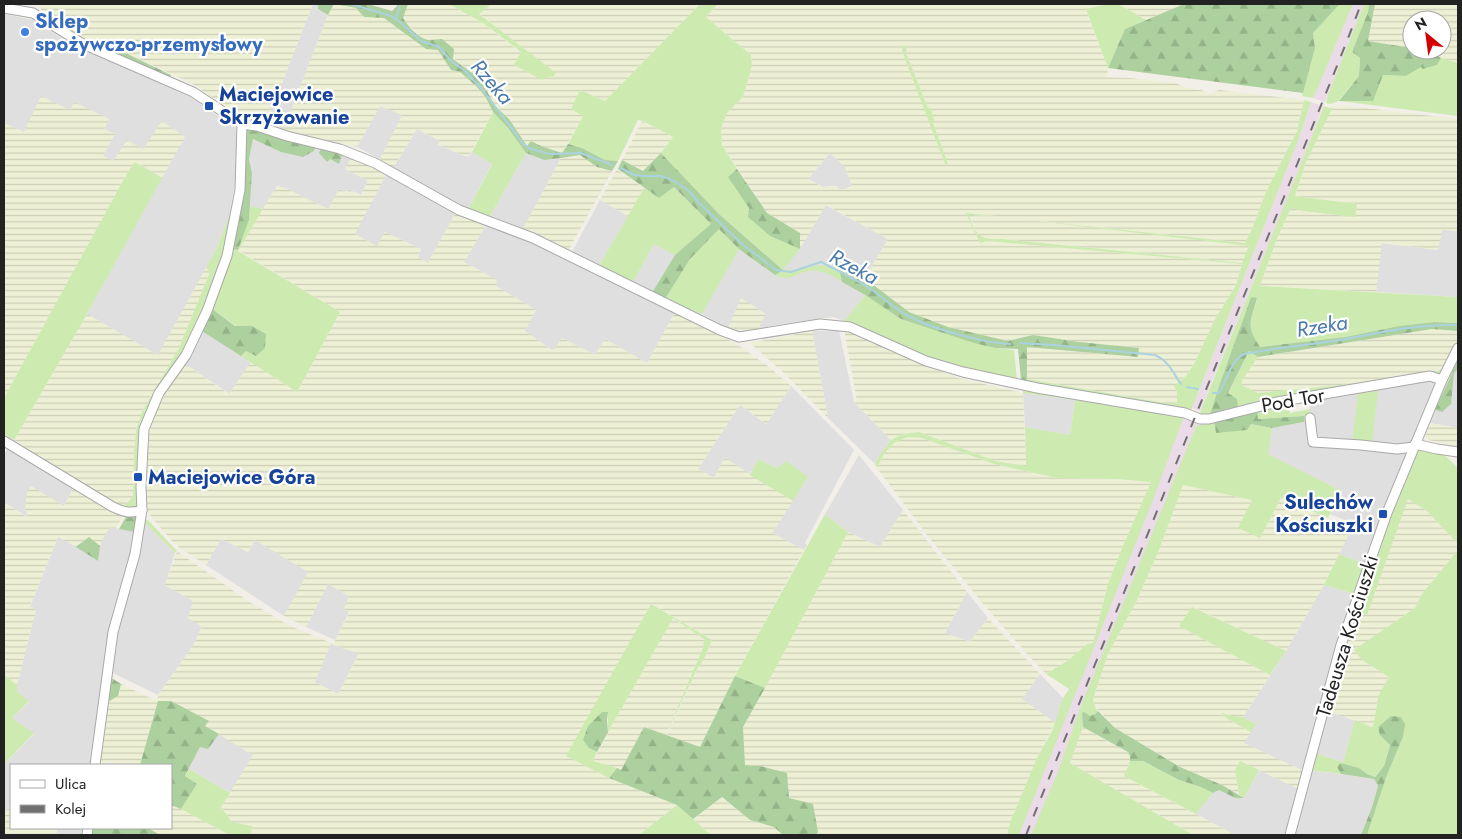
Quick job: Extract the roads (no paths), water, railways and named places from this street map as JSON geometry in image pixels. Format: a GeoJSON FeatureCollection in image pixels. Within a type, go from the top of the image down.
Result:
{"type":"FeatureCollection","features":[{"type":"Feature","properties":{"kind":"street"},"geometry":{"type":"LineString","coordinates":[[4,8],[34,8],[83,44],[193,92],[242,124],[240,190],[227,256],[207,311],[186,355],[159,393],[144,429],[141,487],[142,510],[135,554],[113,632],[95,764]]}},
{"type":"Feature","properties":{"kind":"street","name":"Pod Tor"},"geometry":{"type":"LineString","coordinates":[[242,124],[257,126],[287,136],[340,149],[374,163],[458,210],[533,238],[720,330],[739,337],[820,324],[850,326],[926,361],[963,372],[1037,388],[1185,413],[1204,419],[1277,402],[1430,376],[1442,380]]}},
{"type":"Feature","properties":{"kind":"street","name":"Tadeusza Kościuszki"},"geometry":{"type":"LineString","coordinates":[[1291,833],[1341,645],[1386,513],[1442,380],[1458,348]]}},
{"type":"Feature","properties":{"kind":"street"},"geometry":{"type":"LineString","coordinates":[[1310,418],[1313,442],[1396,449],[1414,446],[1458,452]]}},
{"type":"Feature","properties":{"kind":"street"},"geometry":{"type":"LineString","coordinates":[[4,441],[113,507],[126,513],[142,510]]}},
{"type":"Feature","properties":{"kind":"waterway","name":"Rzeka"},"geometry":{"type":"LineString","coordinates":[[351,4],[391,16],[421,41],[439,47],[451,61],[465,71],[481,88],[523,144],[531,149],[550,154],[581,153],[612,165]]}},
{"type":"Feature","properties":{"kind":"waterway"},"geometry":{"type":"LineString","coordinates":[[396,19],[400,4]]}},
{"type":"Feature","properties":{"kind":"waterway","name":"Rzeka"},"geometry":{"type":"LineString","coordinates":[[621,168],[634,175],[660,176],[676,182],[689,191],[742,244],[776,270],[791,272],[821,262],[866,286],[900,311],[920,322],[973,338],[1010,344]]}},
{"type":"Feature","properties":{"kind":"waterway","name":"Rzeka"},"geometry":{"type":"LineString","coordinates":[[1213,393],[1219,393],[1235,361],[1244,354],[1413,327],[1458,325]]}},
{"type":"Feature","properties":{"kind":"waterway","name":"Rzeka"},"geometry":{"type":"LineString","coordinates":[[1020,343],[1155,355],[1167,364],[1181,384]]}},
{"type":"Feature","properties":{"kind":"waterway","name":"Rzeka"},"geometry":{"type":"LineString","coordinates":[[1187,387],[1198,389]]}},
{"type":"Feature","properties":{"kind":"railway"},"geometry":{"type":"LineString","coordinates":[[1026,835],[1361,4]]}},
{"type":"Feature","properties":{"kind":"place","name":"Sklep spożywczo-przemysłowy"},"geometry":{"type":"Point","coordinates":[25,32]}},
{"type":"Feature","properties":{"kind":"place","name":"Maciejowice Skrzyżowanie"},"geometry":{"type":"Point","coordinates":[209,106]}},
{"type":"Feature","properties":{"kind":"place","name":"Maciejowice Góra"},"geometry":{"type":"Point","coordinates":[138,477]}},
{"type":"Feature","properties":{"kind":"place","name":"Sulechów Kościuszki"},"geometry":{"type":"Point","coordinates":[1383,514]}}]}
